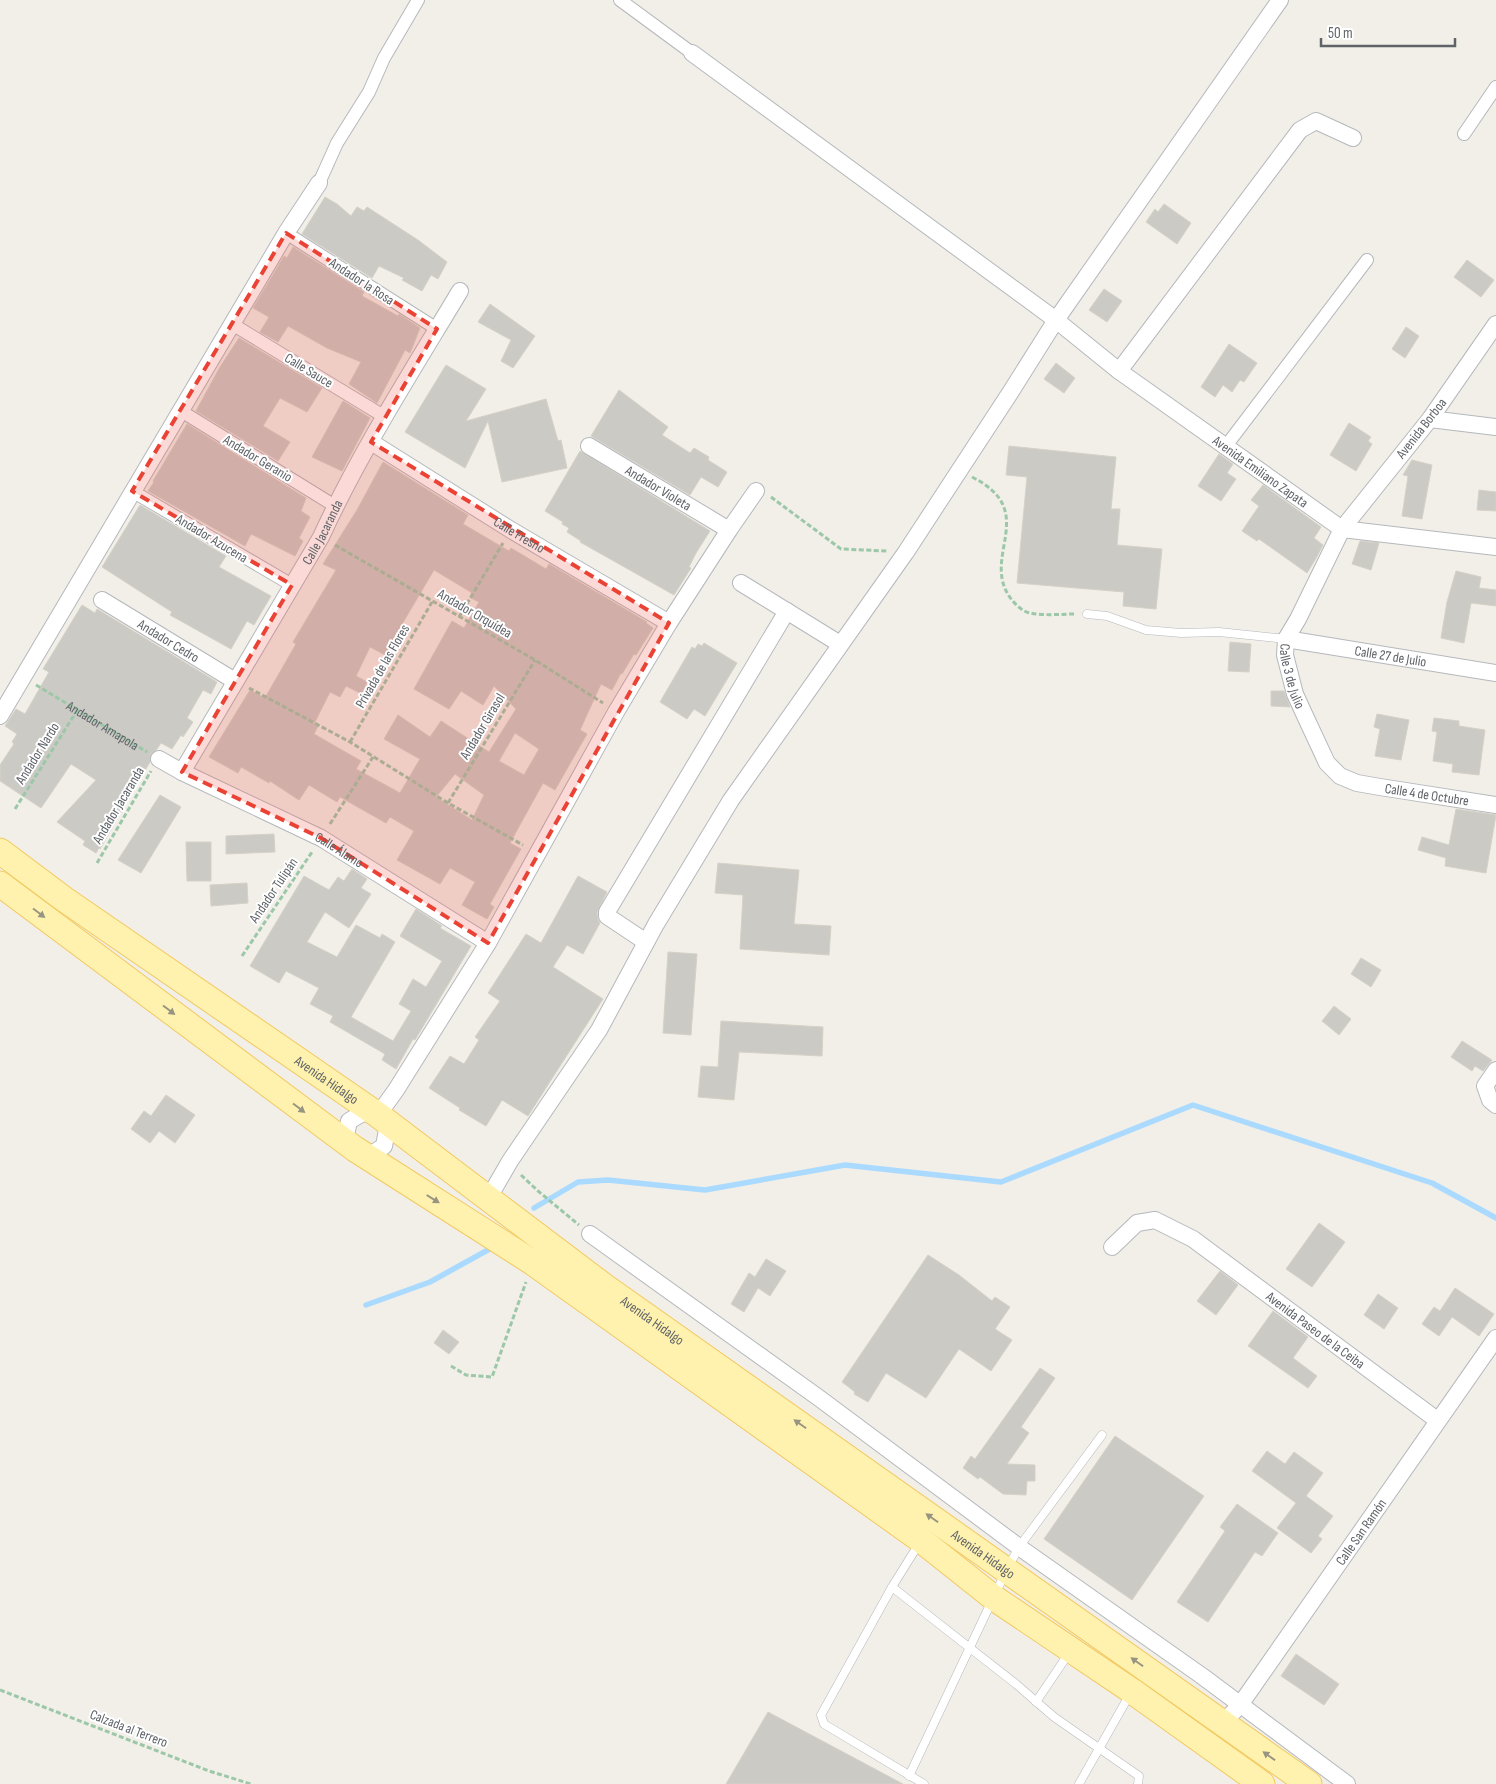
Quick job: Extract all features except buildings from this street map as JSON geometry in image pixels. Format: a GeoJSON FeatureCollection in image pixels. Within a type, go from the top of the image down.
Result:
{"type":"FeatureCollection","features":[{"type":"Feature","properties":{"kind":"main road","name":"Avenida Hidalgo"},"geometry":{"type":"LineString","coordinates":[[0,851],[64,899],[378,1115],[604,1286],[1309,1784]]}},
{"type":"Feature","properties":{"kind":"main road","name":"Avenida Hidalgo"},"geometry":{"type":"LineString","coordinates":[[0,884],[355,1149],[532,1262],[920,1540],[994,1598],[1132,1691],[1262,1784]]}},
{"type":"Feature","properties":{"kind":"street"},"geometry":{"type":"LineString","coordinates":[[0,716],[286,233],[319,183],[336,143],[369,92],[384,58],[418,0]]}},
{"type":"Feature","properties":{"kind":"street"},"geometry":{"type":"LineString","coordinates":[[620,0],[692,53]]}},
{"type":"Feature","properties":{"kind":"street"},"geometry":{"type":"LineString","coordinates":[[488,1199],[510,1161],[599,1030],[646,942],[731,800],[906,552],[1056,320],[1280,0]]}},
{"type":"Feature","properties":{"kind":"street","name":"Avenida Emiliano Zapata"},"geometry":{"type":"LineString","coordinates":[[692,53],[1056,320],[1119,370],[1342,529],[1496,547]]}},
{"type":"Feature","properties":{"kind":"street"},"geometry":{"type":"LineString","coordinates":[[1464,134],[1496,87]]}},
{"type":"Feature","properties":{"kind":"street"},"geometry":{"type":"LineString","coordinates":[[1119,370],[1300,130],[1316,121],[1353,138]]}},
{"type":"Feature","properties":{"kind":"street","name":"Andador la Rosa"},"geometry":{"type":"LineString","coordinates":[[286,233],[437,329]]}},
{"type":"Feature","properties":{"kind":"street"},"geometry":{"type":"LineString","coordinates":[[1226,446],[1367,260]]}},
{"type":"Feature","properties":{"kind":"street","name":"Calle Jacaranda"},"geometry":{"type":"LineString","coordinates":[[182,772],[321,537],[335,506],[385,417],[460,291]]}},
{"type":"Feature","properties":{"kind":"street","name":"Calle Sauce"},"geometry":{"type":"LineString","coordinates":[[232,324],[385,417]]}},
{"type":"Feature","properties":{"kind":"street","name":"Avenida Borboa"},"geometry":{"type":"LineString","coordinates":[[1342,529],[1430,419],[1496,324]]}},
{"type":"Feature","properties":{"kind":"street","name":"Andador Geranio"},"geometry":{"type":"LineString","coordinates":[[181,411],[335,506]]}},
{"type":"Feature","properties":{"kind":"street"},"geometry":{"type":"LineString","coordinates":[[1430,419],[1496,427]]}},
{"type":"Feature","properties":{"kind":"street","name":"Calle Fresno"},"geometry":{"type":"LineString","coordinates":[[371,442],[511,530],[670,623]]}},
{"type":"Feature","properties":{"kind":"street","name":"Andador Violeta"},"geometry":{"type":"LineString","coordinates":[[589,446],[729,530]]}},
{"type":"Feature","properties":{"kind":"street","name":"Andador Azucena"},"geometry":{"type":"LineString","coordinates":[[132,491],[292,585]]}},
{"type":"Feature","properties":{"kind":"street"},"geometry":{"type":"LineString","coordinates":[[378,1115],[396,1090],[488,943],[616,712],[670,623],[756,491]]}},
{"type":"Feature","properties":{"kind":"street","name":"Calle 3 de Julio"},"geometry":{"type":"LineString","coordinates":[[1342,529],[1298,619],[1286,639],[1285,655],[1295,694],[1327,763],[1340,776],[1358,783]]}},
{"type":"Feature","properties":{"kind":"street"},"geometry":{"type":"LineString","coordinates":[[741,583],[840,644]]}},
{"type":"Feature","properties":{"kind":"street","name":"Andador Cedro"},"geometry":{"type":"LineString","coordinates":[[102,600],[235,681]]}},
{"type":"Feature","properties":{"kind":"street"},"geometry":{"type":"LineString","coordinates":[[646,942],[607,916],[607,912],[787,611]]}},
{"type":"Feature","properties":{"kind":"street","name":"Calle 27 de Julio"},"geometry":{"type":"LineString","coordinates":[[1286,639],[1496,673]]}},
{"type":"Feature","properties":{"kind":"street"},"geometry":{"type":"LineString","coordinates":[[159,759],[182,772]]}},
{"type":"Feature","properties":{"kind":"street","name":"Calle Álamo"},"geometry":{"type":"LineString","coordinates":[[182,772],[321,838],[488,943]]}},
{"type":"Feature","properties":{"kind":"street","name":"Calle 4 de Octubre"},"geometry":{"type":"LineString","coordinates":[[1358,783],[1496,805]]}},
{"type":"Feature","properties":{"kind":"street"},"geometry":{"type":"LineString","coordinates":[[1496,1070],[1485,1086],[1490,1100],[1496,1105]]}},
{"type":"Feature","properties":{"kind":"street"},"geometry":{"type":"LineString","coordinates":[[363,1114],[378,1115],[387,1130],[384,1146],[372,1154],[355,1149],[346,1135],[349,1121],[363,1114]]}},
{"type":"Feature","properties":{"kind":"street","name":"Avenida Paseo de la Ceiba"},"geometry":{"type":"LineString","coordinates":[[1112,1247],[1136,1223],[1155,1220],[1193,1239],[1437,1420]]}},
{"type":"Feature","properties":{"kind":"street"},"geometry":{"type":"LineString","coordinates":[[590,1234],[819,1398],[1019,1547],[1202,1676],[1347,1784]]}},
{"type":"Feature","properties":{"kind":"street","name":"Calle San Ramón"},"geometry":{"type":"LineString","coordinates":[[1223,1723],[1240,1705],[1496,1338]]}},
{"type":"Feature","properties":{"kind":"lane"},"geometry":{"type":"LineString","coordinates":[[1087,614],[1107,616],[1146,630],[1181,633],[1219,632],[1286,639]]}},
{"type":"Feature","properties":{"kind":"lane"},"geometry":{"type":"LineString","coordinates":[[909,1776],[1019,1547],[1102,1435]]}},
{"type":"Feature","properties":{"kind":"lane"},"geometry":{"type":"LineString","coordinates":[[920,1540],[821,1715],[824,1724],[924,1784]]}},
{"type":"Feature","properties":{"kind":"lane"},"geometry":{"type":"LineString","coordinates":[[892,1587],[971,1648],[1054,1717],[1139,1776],[1138,1784]]}},
{"type":"Feature","properties":{"kind":"lane"},"geometry":{"type":"LineString","coordinates":[[1036,1702],[1071,1650]]}},
{"type":"Feature","properties":{"kind":"lane"},"geometry":{"type":"LineString","coordinates":[[1079,1784],[1132,1691]]}},
{"type":"Feature","properties":{"kind":"path"},"geometry":{"type":"LineString","coordinates":[[958,472],[984,483],[994,490],[1002,500],[1007,517],[1007,536],[1002,558],[1001,579],[1006,592],[1016,606],[1029,613],[1087,614]]}},
{"type":"Feature","properties":{"kind":"path"},"geometry":{"type":"LineString","coordinates":[[756,491],[764,492],[841,549],[906,552]]}},
{"type":"Feature","properties":{"kind":"path"},"geometry":{"type":"LineString","coordinates":[[459,618],[511,530]]}},
{"type":"Feature","properties":{"kind":"path","name":"Andador Orquídea"},"geometry":{"type":"LineString","coordinates":[[321,537],[535,660],[616,712]]}},
{"type":"Feature","properties":{"kind":"path","name":"Privada de las Flores"},"geometry":{"type":"LineString","coordinates":[[350,742],[432,602]]}},
{"type":"Feature","properties":{"kind":"path","name":"Andador Girasol"},"geometry":{"type":"LineString","coordinates":[[448,803],[535,660]]}},
{"type":"Feature","properties":{"kind":"path","name":"Andador Amapola"},"geometry":{"type":"LineString","coordinates":[[23,678],[78,709],[159,759]]}},
{"type":"Feature","properties":{"kind":"path"},"geometry":{"type":"LineString","coordinates":[[235,681],[350,742],[448,803],[538,852]]}},
{"type":"Feature","properties":{"kind":"path","name":"Andador Nardo"},"geometry":{"type":"LineString","coordinates":[[15,809],[78,709]]}},
{"type":"Feature","properties":{"kind":"path","name":"Andador Tulipán"},"geometry":{"type":"LineString","coordinates":[[242,956],[373,757]]}},
{"type":"Feature","properties":{"kind":"path","name":"Andador Jacaranda"},"geometry":{"type":"LineString","coordinates":[[97,863],[159,759]]}},
{"type":"Feature","properties":{"kind":"path"},"geometry":{"type":"LineString","coordinates":[[510,1161],[516,1170],[538,1192],[571,1218]]}},
{"type":"Feature","properties":{"kind":"path"},"geometry":{"type":"LineString","coordinates":[[451,1366],[466,1375],[492,1377],[532,1262]]}},
{"type":"Feature","properties":{"kind":"path","name":"Calzada al Terrero"},"geometry":{"type":"LineString","coordinates":[[0,1690],[210,1771],[251,1784]]}},
{"type":"Feature","properties":{"kind":"highlighted area"},"geometry":{"type":"Polygon","coordinates":[[[286,233],[437,329],[371,442],[669,623],[488,943],[321,838],[182,772],[292,585],[132,491],[286,233]]]}},
{"type":"Feature","properties":{"kind":"waterway"},"geometry":{"type":"LineString","coordinates":[[534,1208],[578,1182],[608,1180],[705,1190],[845,1165],[1001,1182],[1193,1105],[1432,1183],[1496,1218]]}},
{"type":"Feature","properties":{"kind":"waterway"},"geometry":{"type":"LineString","coordinates":[[366,1305],[430,1282],[495,1246]]}}]}
